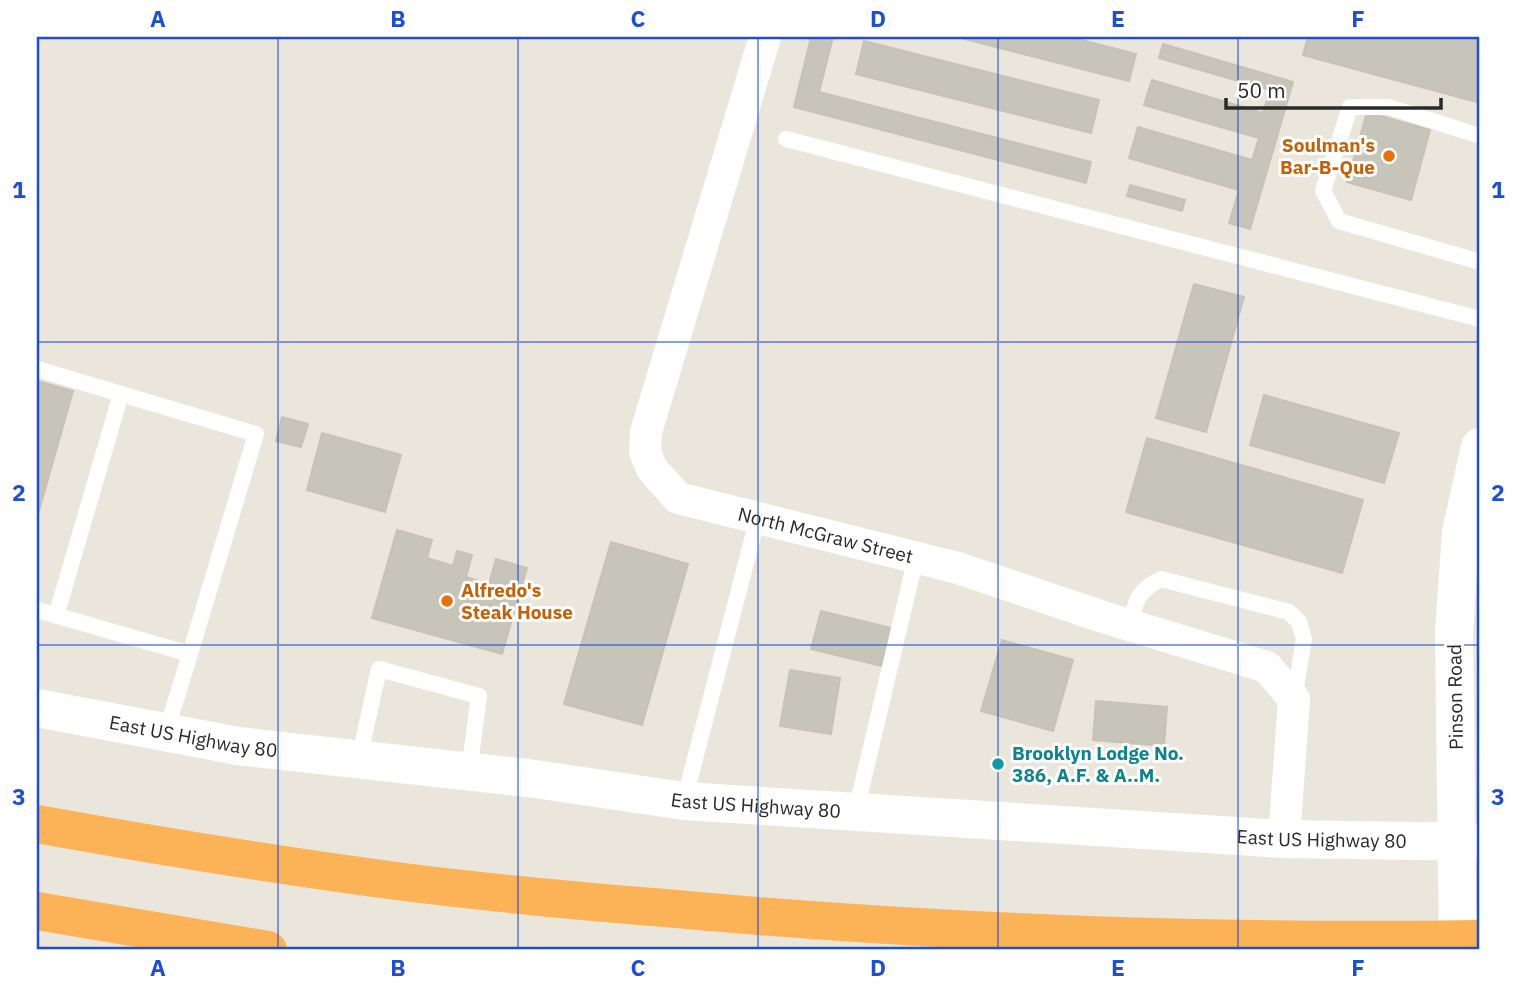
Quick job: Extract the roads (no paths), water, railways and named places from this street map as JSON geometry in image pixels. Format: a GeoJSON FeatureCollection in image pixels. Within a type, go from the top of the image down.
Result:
{"type":"FeatureCollection","features":[{"type":"Feature","properties":{"kind":"highway"},"geometry":{"type":"LineString","coordinates":[[37,824],[237,859],[407,882],[775,918],[1118,937],[1366,941],[1480,939]]}},
{"type":"Feature","properties":{"kind":"highway"},"geometry":{"type":"LineString","coordinates":[[37,911],[268,950]]}},
{"type":"Feature","properties":{"kind":"main road","name":"Pinson Road"},"geometry":{"type":"LineString","coordinates":[[1458,950],[1454,632],[1461,532],[1480,447]]}},
{"type":"Feature","properties":{"kind":"main road","name":"East US Highway 80"},"geometry":{"type":"LineString","coordinates":[[37,708],[238,746],[528,778],[684,801],[1284,838],[1480,842]]}},
{"type":"Feature","properties":{"kind":"street","name":"North McGraw Street"},"geometry":{"type":"LineString","coordinates":[[765,37],[646,432],[645,452],[652,469],[678,498],[958,568],[1267,667],[1294,699]]}},
{"type":"Feature","properties":{"kind":"street"},"geometry":{"type":"LineString","coordinates":[[1284,838],[1294,699]]}},
{"type":"Feature","properties":{"kind":"lane"},"geometry":{"type":"LineString","coordinates":[[1480,136],[1389,107],[1350,107],[1323,191],[1339,221],[1480,262]]}},
{"type":"Feature","properties":{"kind":"lane"},"geometry":{"type":"LineString","coordinates":[[786,139],[1480,318]]}},
{"type":"Feature","properties":{"kind":"lane"},"geometry":{"type":"LineString","coordinates":[[37,369],[256,434],[166,732]]}},
{"type":"Feature","properties":{"kind":"lane"},"geometry":{"type":"LineString","coordinates":[[57,616],[121,394]]}},
{"type":"Feature","properties":{"kind":"lane"},"geometry":{"type":"LineString","coordinates":[[684,801],[758,517]]}},
{"type":"Feature","properties":{"kind":"lane"},"geometry":{"type":"LineString","coordinates":[[856,811],[916,557]]}},
{"type":"Feature","properties":{"kind":"lane"},"geometry":{"type":"LineString","coordinates":[[1130,625],[1135,603],[1146,586],[1161,579],[1289,612],[1298,622],[1304,639],[1294,699]]}},
{"type":"Feature","properties":{"kind":"lane"},"geometry":{"type":"LineString","coordinates":[[37,610],[190,654]]}},
{"type":"Feature","properties":{"kind":"lane"},"geometry":{"type":"LineString","coordinates":[[359,759],[379,669],[479,696],[470,772]]}},
{"type":"Feature","properties":{"kind":"place","name":"Soulman's Bar-B-Que"},"geometry":{"type":"Point","coordinates":[1389,156]}},
{"type":"Feature","properties":{"kind":"place","name":"Alfredo's Steak House"},"geometry":{"type":"Point","coordinates":[447,601]}},
{"type":"Feature","properties":{"kind":"place","name":"Brooklyn Lodge No. 386, A.F. & A..M."},"geometry":{"type":"Point","coordinates":[998,764]}}]}
